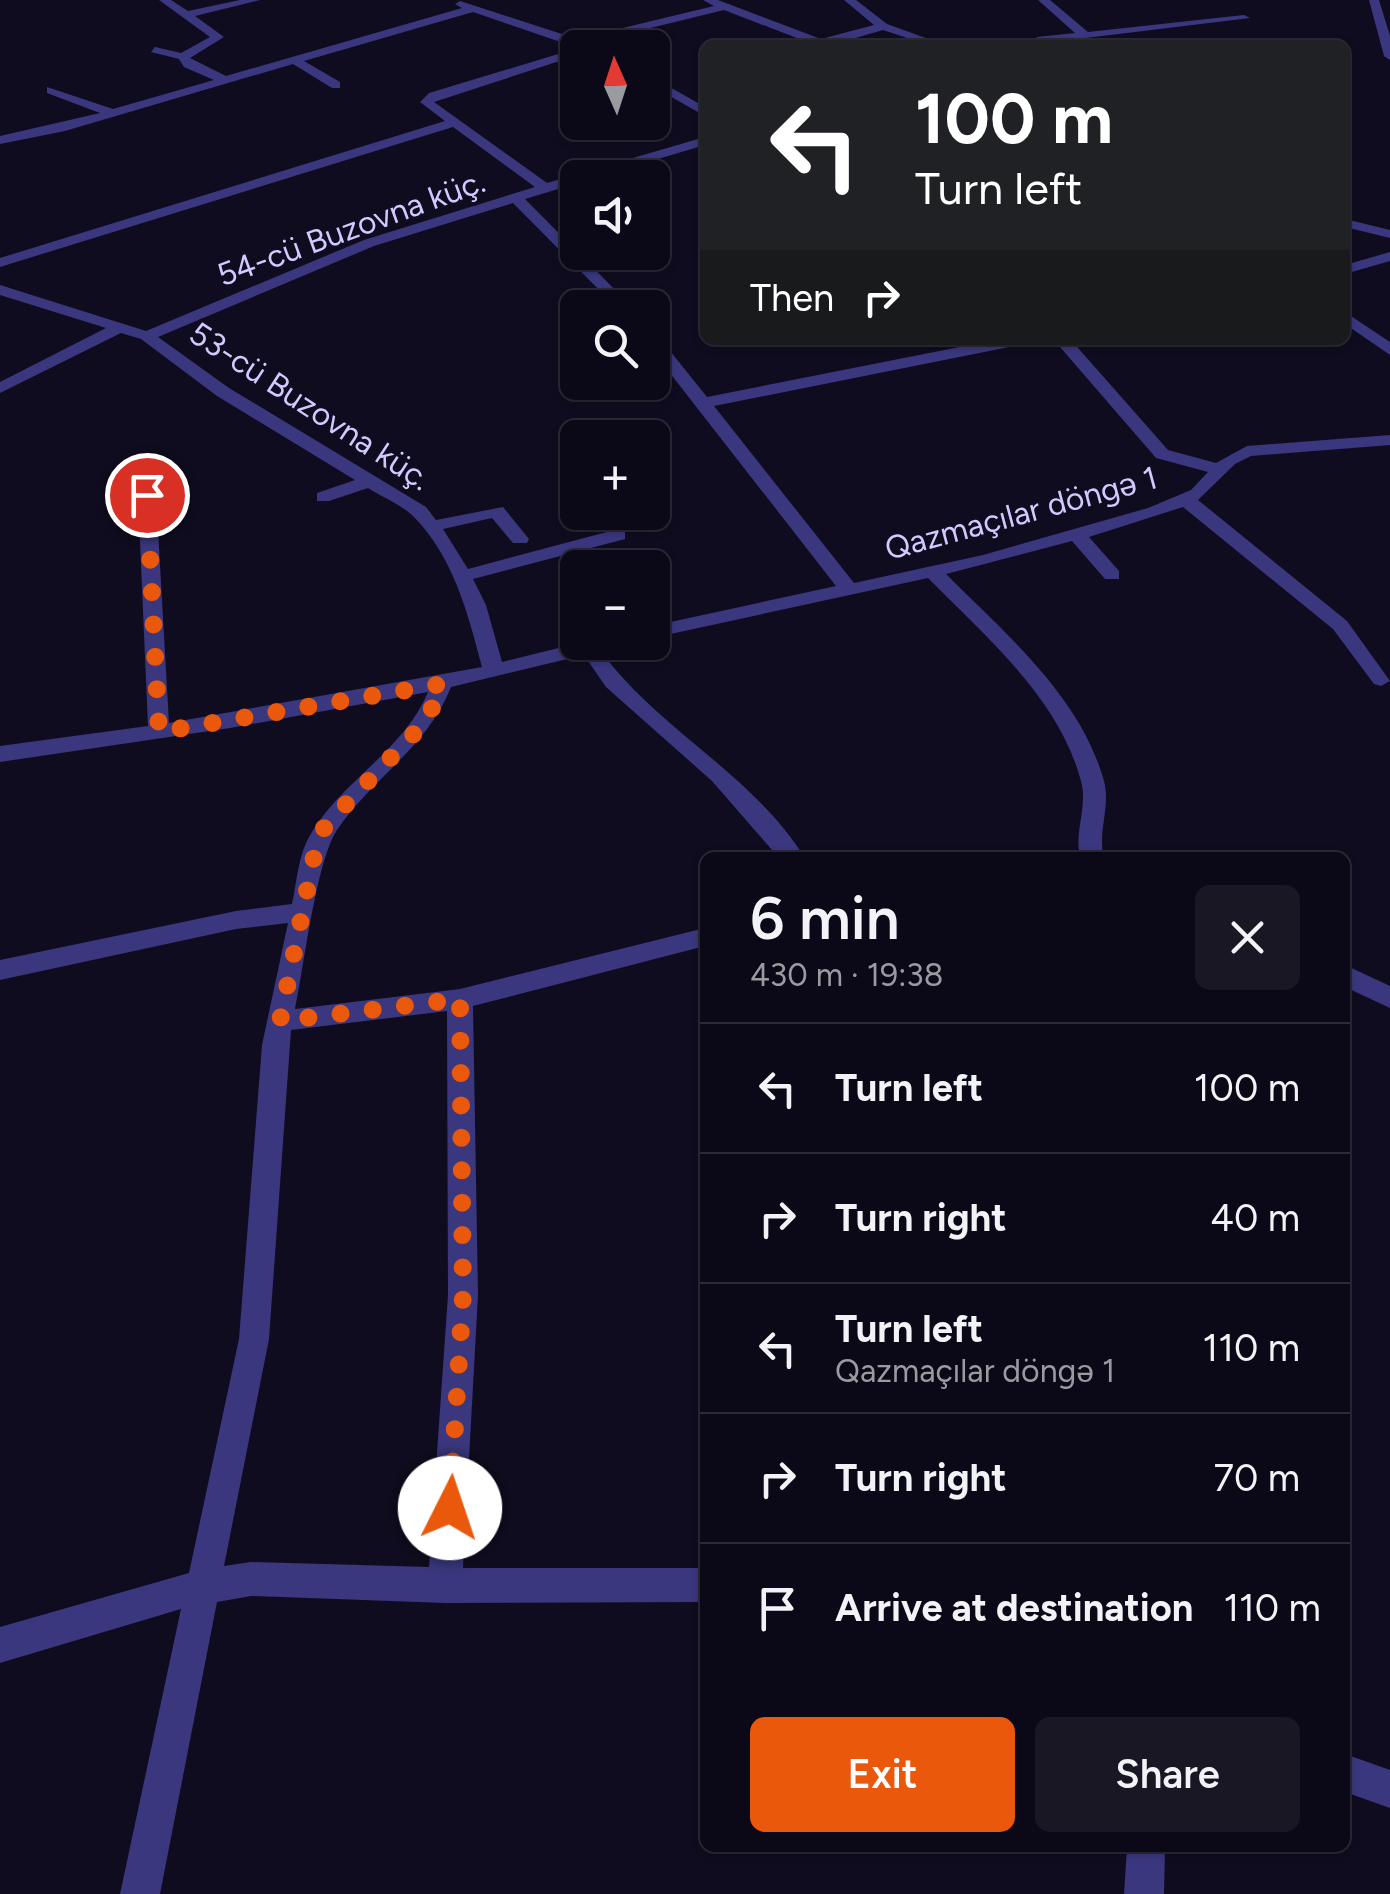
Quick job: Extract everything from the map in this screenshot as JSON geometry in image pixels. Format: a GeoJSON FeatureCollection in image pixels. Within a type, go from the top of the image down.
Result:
{"type":"FeatureCollection","features":[{"type":"Feature","properties":{"kind":"street"},"geometry":{"type":"LineString","coordinates":[[164,0],[219,38],[182,58]]}},
{"type":"Feature","properties":{"kind":"street"},"geometry":{"type":"LineString","coordinates":[[187,15],[254,0]]}},
{"type":"Feature","properties":{"kind":"street"},"geometry":{"type":"LineString","coordinates":[[446,0],[560,39]]}},
{"type":"Feature","properties":{"kind":"street"},"geometry":{"type":"LineString","coordinates":[[708,0],[811,40]]}},
{"type":"Feature","properties":{"kind":"street"},"geometry":{"type":"LineString","coordinates":[[849,0],[884,26],[925,40]]}},
{"type":"Feature","properties":{"kind":"street"},"geometry":{"type":"LineString","coordinates":[[1043,0],[1084,36]]}},
{"type":"Feature","properties":{"kind":"street"},"geometry":{"type":"LineString","coordinates":[[1390,3],[1375,1],[1390,56]]}},
{"type":"Feature","properties":{"kind":"street"},"geometry":{"type":"LineString","coordinates":[[642,30],[724,7]]}},
{"type":"Feature","properties":{"kind":"street"},"geometry":{"type":"LineString","coordinates":[[0,140],[48,131],[474,8]]}},
{"type":"Feature","properties":{"kind":"street"},"geometry":{"type":"LineString","coordinates":[[1037,40],[1244,18]]}},
{"type":"Feature","properties":{"kind":"street"},"geometry":{"type":"LineString","coordinates":[[836,40],[884,26]]}},
{"type":"Feature","properties":{"kind":"street"},"geometry":{"type":"LineString","coordinates":[[155,50],[182,58],[221,78]]}},
{"type":"Feature","properties":{"kind":"street"},"geometry":{"type":"LineString","coordinates":[[544,187],[428,105],[428,99],[560,54]]}},
{"type":"Feature","properties":{"kind":"street"},"geometry":{"type":"LineString","coordinates":[[294,60],[336,85]]}},
{"type":"Feature","properties":{"kind":"street"},"geometry":{"type":"LineString","coordinates":[[51,90],[110,112]]}},
{"type":"Feature","properties":{"kind":"street"},"geometry":{"type":"LineString","coordinates":[[670,92],[700,109]]}},
{"type":"Feature","properties":{"kind":"street"},"geometry":{"type":"LineString","coordinates":[[0,264],[454,122]]}},
{"type":"Feature","properties":{"kind":"street","name":"54-cü Buzovna küç."},"geometry":{"type":"LineString","coordinates":[[642,160],[700,143]]}},
{"type":"Feature","properties":{"kind":"street","name":"54-cü Buzovna küç."},"geometry":{"type":"LineString","coordinates":[[147,336],[369,244],[560,183]]}},
{"type":"Feature","properties":{"kind":"street"},"geometry":{"type":"LineString","coordinates":[[514,197],[608,290]]}},
{"type":"Feature","properties":{"kind":"street"},"geometry":{"type":"LineString","coordinates":[[1350,224],[1390,234]]}},
{"type":"Feature","properties":{"kind":"street"},"geometry":{"type":"LineString","coordinates":[[1350,268],[1390,256]]}},
{"type":"Feature","properties":{"kind":"street","name":"53-cü Buzovna küç."},"geometry":{"type":"LineString","coordinates":[[0,290],[147,336],[224,392],[419,511],[434,526],[476,604],[494,672]]}},
{"type":"Feature","properties":{"kind":"street"},"geometry":{"type":"LineString","coordinates":[[1350,320],[1390,350]]}},
{"type":"Feature","properties":{"kind":"street"},"geometry":{"type":"LineString","coordinates":[[0,388],[121,327]]}},
{"type":"Feature","properties":{"kind":"street"},"geometry":{"type":"LineString","coordinates":[[704,403],[898,372],[969,345]]}},
{"type":"Feature","properties":{"kind":"street"},"geometry":{"type":"LineString","coordinates":[[1066,345],[1162,454],[1221,470]]}},
{"type":"Feature","properties":{"kind":"street"},"geometry":{"type":"LineString","coordinates":[[670,361],[850,591]]}},
{"type":"Feature","properties":{"kind":"street","name":"Qazmaçılar döngə 1"},"geometry":{"type":"LineString","coordinates":[[670,628],[933,572],[1187,501],[1236,455],[1259,448],[1390,440]]}},
{"type":"Feature","properties":{"kind":"street"},"geometry":{"type":"LineString","coordinates":[[323,497],[372,480]]}},
{"type":"Feature","properties":{"kind":"street"},"geometry":{"type":"LineString","coordinates":[[147,495],[159,732]]}},
{"type":"Feature","properties":{"kind":"street"},"geometry":{"type":"LineString","coordinates":[[1187,501],[1340,625],[1381,679]]}},
{"type":"Feature","properties":{"kind":"street"},"geometry":{"type":"LineString","coordinates":[[434,526],[496,510],[520,539]]}},
{"type":"Feature","properties":{"kind":"street"},"geometry":{"type":"LineString","coordinates":[[1077,534],[1112,575]]}},
{"type":"Feature","properties":{"kind":"street"},"geometry":{"type":"LineString","coordinates":[[462,576],[618,535]]}},
{"type":"Feature","properties":{"kind":"street"},"geometry":{"type":"LineString","coordinates":[[933,572],[1019,663],[1066,723],[1093,781],[1094,815],[1086,830],[1091,852]]}},
{"type":"Feature","properties":{"kind":"street"},"geometry":{"type":"LineString","coordinates":[[0,754],[159,732],[442,684],[560,655]]}},
{"type":"Feature","properties":{"kind":"street"},"geometry":{"type":"LineString","coordinates":[[605,660],[613,682],[720,776],[788,852]]}},
{"type":"Feature","properties":{"kind":"street"},"geometry":{"type":"LineString","coordinates":[[140,1894],[254,1339],[280,1021],[316,847],[325,826],[427,720],[442,684]]}},
{"type":"Feature","properties":{"kind":"street"},"geometry":{"type":"LineString","coordinates":[[0,970],[236,920],[303,912]]}},
{"type":"Feature","properties":{"kind":"street"},"geometry":{"type":"LineString","coordinates":[[280,1021],[460,999],[700,938]]}},
{"type":"Feature","properties":{"kind":"street"},"geometry":{"type":"LineString","coordinates":[[1350,978],[1390,998]]}},
{"type":"Feature","properties":{"kind":"street"},"geometry":{"type":"LineString","coordinates":[[445,1586],[463,1295],[460,999]]}},
{"type":"Feature","properties":{"kind":"street"},"geometry":{"type":"LineString","coordinates":[[0,1645],[203,1585],[300,1578],[445,1586],[700,1585]]}},
{"type":"Feature","properties":{"kind":"street"},"geometry":{"type":"LineString","coordinates":[[1350,1775],[1390,1790]]}},
{"type":"Feature","properties":{"kind":"street"},"geometry":{"type":"LineString","coordinates":[[1144,1894],[1146,1852]]}},
{"type":"Feature","properties":{"kind":"route"},"geometry":{"type":"LineString","coordinates":[[147,495],[159,732],[442,684],[427,720],[325,826],[316,847],[280,1021],[460,999],[463,1295],[450,1508]]}}]}
